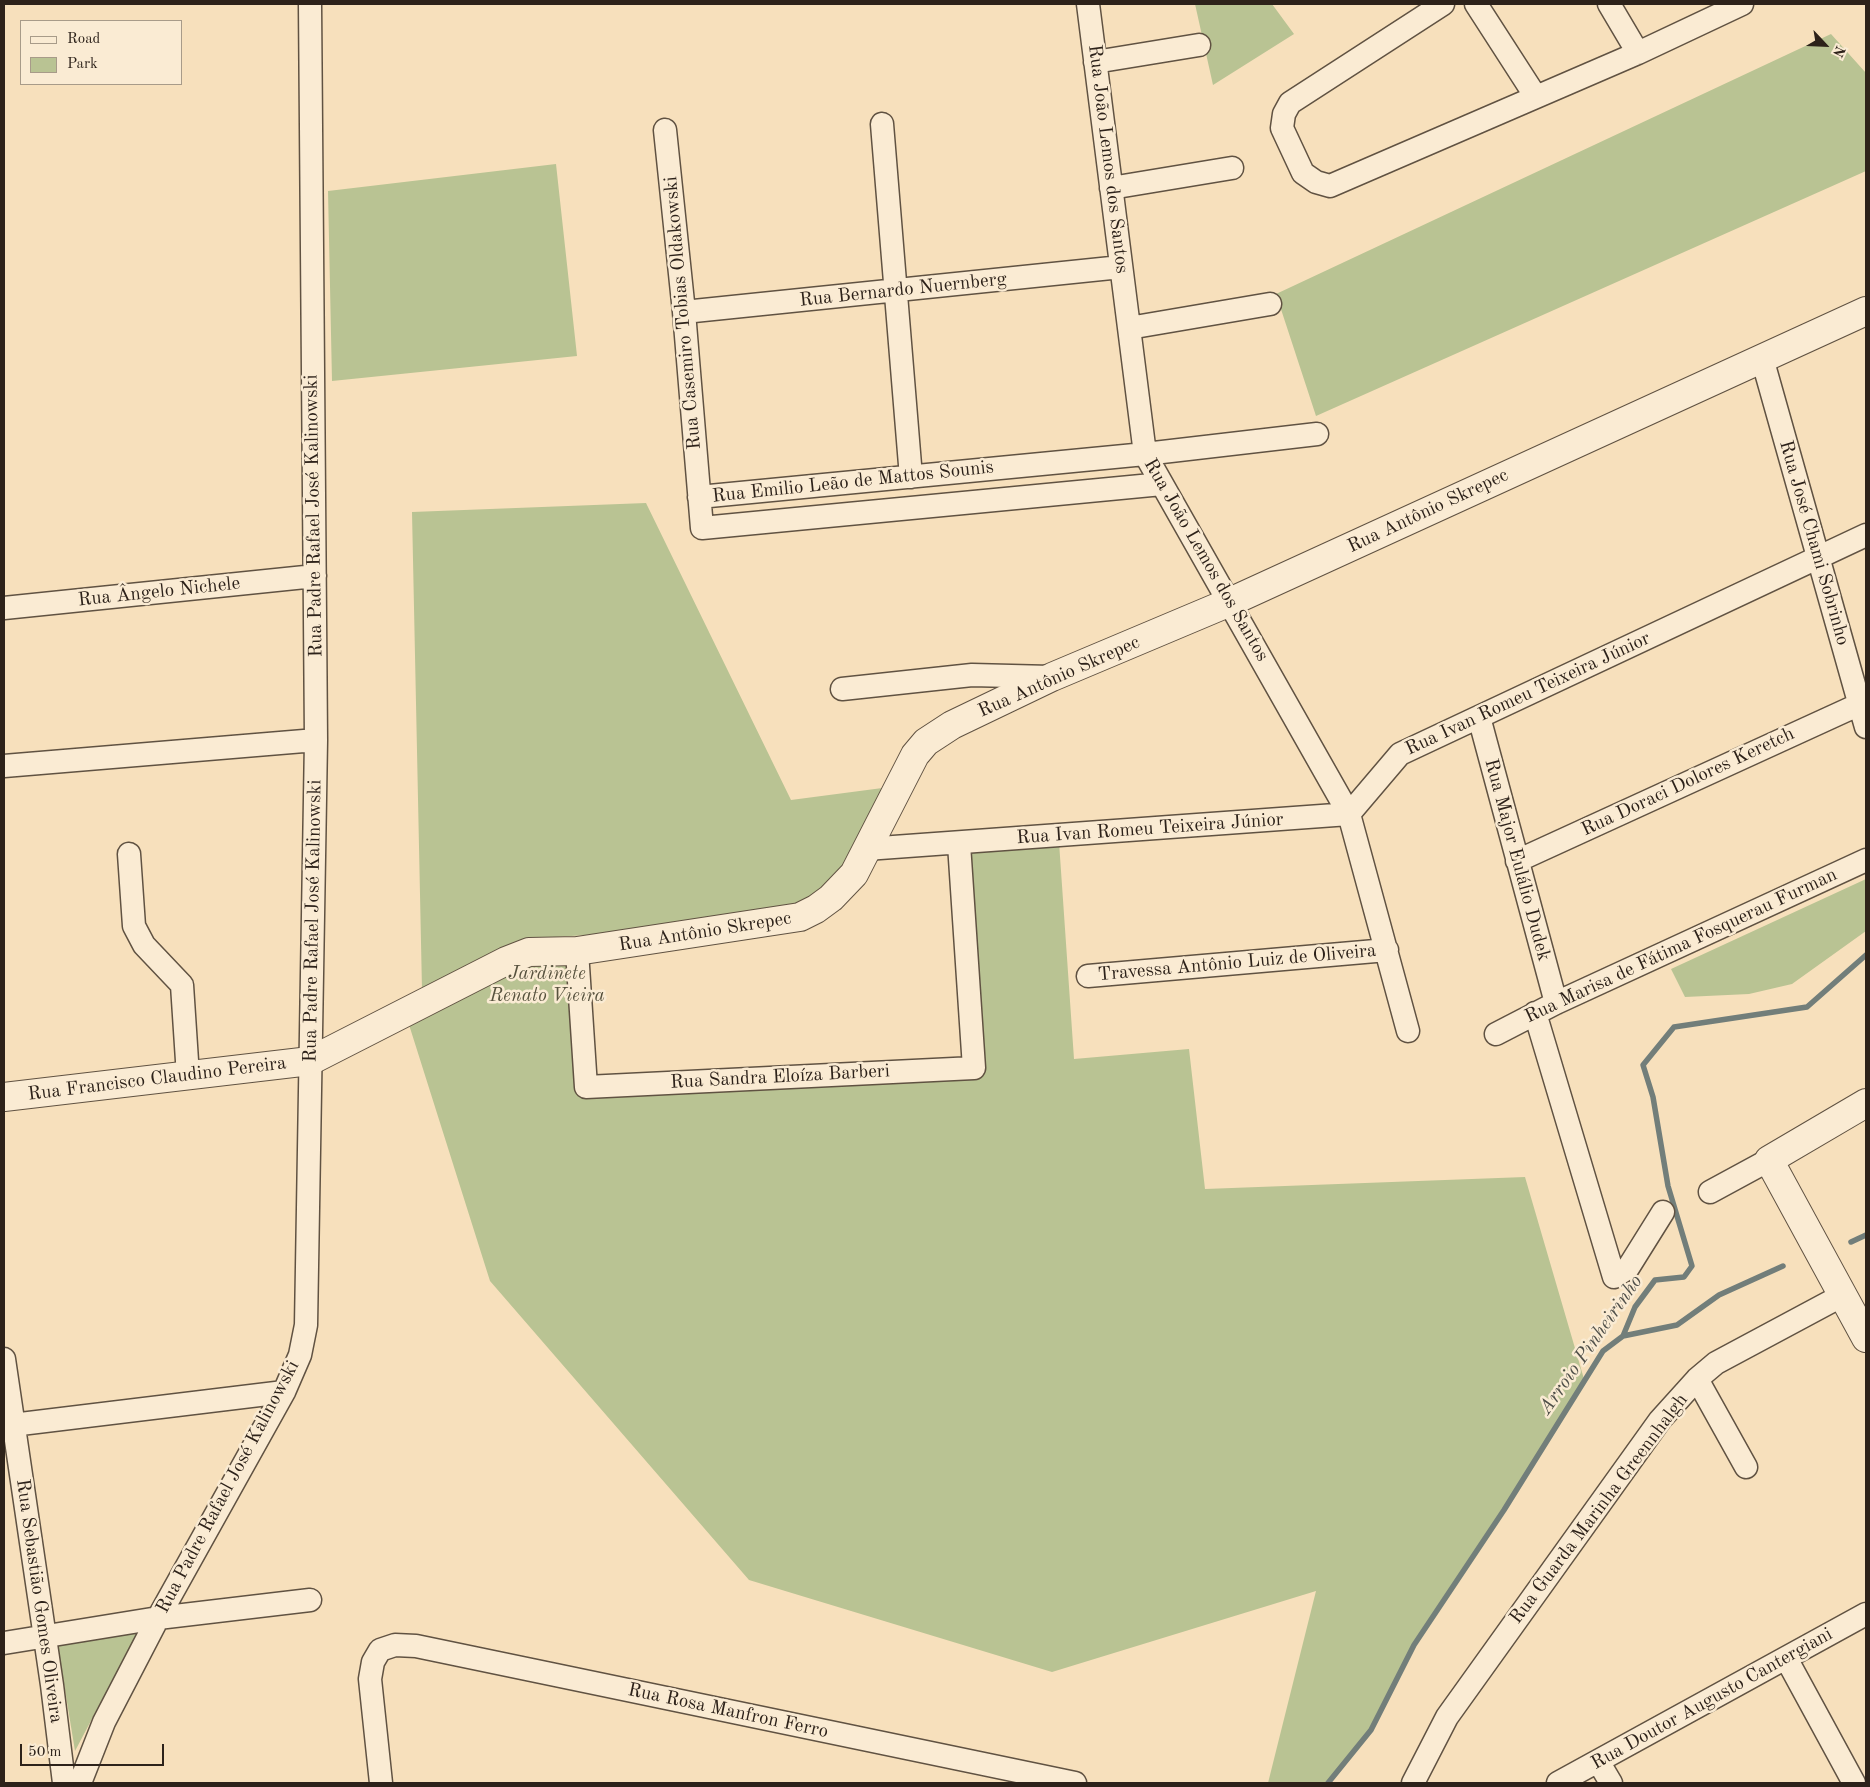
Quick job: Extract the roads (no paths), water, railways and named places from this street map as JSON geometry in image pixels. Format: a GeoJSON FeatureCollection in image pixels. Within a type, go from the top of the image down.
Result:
{"type":"FeatureCollection","features":[{"type":"Feature","properties":{"kind":"street","name":"Rua Padre Rafael José Kalinowski"},"geometry":{"type":"LineString","coordinates":[[80,1783],[104,1722],[158,1618],[284,1392],[300,1355],[306,1325],[316,740],[310,4]]}},
{"type":"Feature","properties":{"kind":"street","name":"Rua João Lemos dos Santos"},"geometry":{"type":"LineString","coordinates":[[1088,4],[1144,454],[1230,602],[1348,814],[1408,1031]]}},
{"type":"Feature","properties":{"kind":"street"},"geometry":{"type":"LineString","coordinates":[[1443,4],[1290,103],[1284,114],[1282,128],[1303,173],[1316,182],[1330,186],[1638,52],[1742,4]]}},
{"type":"Feature","properties":{"kind":"street"},"geometry":{"type":"LineString","coordinates":[[1476,4],[1536,97]]}},
{"type":"Feature","properties":{"kind":"street"},"geometry":{"type":"LineString","coordinates":[[1609,4],[1638,52]]}},
{"type":"Feature","properties":{"kind":"street"},"geometry":{"type":"LineString","coordinates":[[1096,62],[1198,45]]}},
{"type":"Feature","properties":{"kind":"street"},"geometry":{"type":"LineString","coordinates":[[882,124],[911,477]]}},
{"type":"Feature","properties":{"kind":"street","name":"Rua Casemiro Tobias Oldakowski"},"geometry":{"type":"LineString","coordinates":[[665,130],[684,312],[699,497]]}},
{"type":"Feature","properties":{"kind":"street"},"geometry":{"type":"LineString","coordinates":[[1111,188],[1232,168]]}},
{"type":"Feature","properties":{"kind":"street","name":"Rua Bernardo Nuernberg"},"geometry":{"type":"LineString","coordinates":[[684,312],[1121,267]]}},
{"type":"Feature","properties":{"kind":"street"},"geometry":{"type":"LineString","coordinates":[[1129,328],[1270,304]]}},
{"type":"Feature","properties":{"kind":"street","name":"Rua Antônio Skrepec"},"geometry":{"type":"LineString","coordinates":[[310,1061],[506,961],[529,952],[577,951],[800,917],[816,909],[854,874],[906,770],[926,742],[952,725],[1052,677],[1230,602],[1866,310]]}},
{"type":"Feature","properties":{"kind":"street","name":"Rua José Chami Sobrinho"},"geometry":{"type":"LineString","coordinates":[[1762,358],[1866,727]]}},
{"type":"Feature","properties":{"kind":"street","name":"Rua Emilio Leão de Mattos Sounis"},"geometry":{"type":"LineString","coordinates":[[1162,484],[702,528],[699,497],[1144,454],[1317,434]]}},
{"type":"Feature","properties":{"kind":"street"},"geometry":{"type":"LineString","coordinates":[[1002,468],[1005,499]]}},
{"type":"Feature","properties":{"kind":"street","name":"Rua Ivan Romeu Teixeira Júnior"},"geometry":{"type":"LineString","coordinates":[[866,849],[959,844],[1348,814],[1400,754],[1866,534]]}},
{"type":"Feature","properties":{"kind":"street","name":"Rua Ângelo Nichele"},"geometry":{"type":"LineString","coordinates":[[4,608],[315,576]]}},
{"type":"Feature","properties":{"kind":"street"},"geometry":{"type":"LineString","coordinates":[[842,689],[972,675],[1052,677]]}},
{"type":"Feature","properties":{"kind":"street","name":"Rua Doraci Dolores Keretch"},"geometry":{"type":"LineString","coordinates":[[1517,861],[1860,704]]}},
{"type":"Feature","properties":{"kind":"street","name":"Rua Major Eulálio Dudek"},"geometry":{"type":"LineString","coordinates":[[1478,717],[1556,1003]]}},
{"type":"Feature","properties":{"kind":"street"},"geometry":{"type":"LineString","coordinates":[[4,766],[316,740]]}},
{"type":"Feature","properties":{"kind":"street","name":"Rua Sandra Eloíza Barberi"},"geometry":{"type":"LineString","coordinates":[[577,951],[586,1086],[974,1068],[959,844]]}},
{"type":"Feature","properties":{"kind":"street"},"geometry":{"type":"LineString","coordinates":[[129,854],[134,926],[144,946],[182,984],[188,1076]]}},
{"type":"Feature","properties":{"kind":"street","name":"Rua Marisa de Fátima Fosquerau Furman"},"geometry":{"type":"LineString","coordinates":[[1496,1034],[1556,1003],[1866,860]]}},
{"type":"Feature","properties":{"kind":"street","name":"Travessa Antônio Luiz de Oliveira"},"geometry":{"type":"LineString","coordinates":[[1088,976],[1387,950]]}},
{"type":"Feature","properties":{"kind":"street"},"geometry":{"type":"LineString","coordinates":[[1535,1013],[1614,1277],[1628,1268],[1663,1212]]}},
{"type":"Feature","properties":{"kind":"street","name":"Rua Francisco Claudino Pereira"},"geometry":{"type":"LineString","coordinates":[[4,1097],[310,1061]]}},
{"type":"Feature","properties":{"kind":"street"},"geometry":{"type":"LineString","coordinates":[[1710,1192],[1866,1103]]}},
{"type":"Feature","properties":{"kind":"street"},"geometry":{"type":"LineString","coordinates":[[1769,1160],[1866,1338]]}},
{"type":"Feature","properties":{"kind":"street","name":"Rua Guarda Marinha Greennhalgh"},"geometry":{"type":"LineString","coordinates":[[1413,1783],[1447,1717],[1660,1420],[1697,1379],[1716,1363],[1843,1295]]}},
{"type":"Feature","properties":{"kind":"street","name":"Rua Sebastião Gomes Oliveira"},"geometry":{"type":"LineString","coordinates":[[4,1359],[9,1425],[45,1637],[64,1783]]}},
{"type":"Feature","properties":{"kind":"street"},"geometry":{"type":"LineString","coordinates":[[1697,1379],[1746,1467]]}},
{"type":"Feature","properties":{"kind":"street"},"geometry":{"type":"LineString","coordinates":[[9,1425],[284,1392]]}},
{"type":"Feature","properties":{"kind":"street"},"geometry":{"type":"LineString","coordinates":[[4,1643],[158,1618],[310,1600]]}},
{"type":"Feature","properties":{"kind":"street","name":"Rua Doutor Augusto Cantergiani"},"geometry":{"type":"LineString","coordinates":[[1558,1783],[1866,1614]]}},
{"type":"Feature","properties":{"kind":"street","name":"Rua Rosa Manfron Ferro"},"geometry":{"type":"LineString","coordinates":[[381,1783],[370,1679],[372,1662],[380,1650],[396,1645],[416,1646],[1075,1783]]}},
{"type":"Feature","properties":{"kind":"street"},"geometry":{"type":"LineString","coordinates":[[1786,1658],[1854,1783]]}},
{"type":"Feature","properties":{"kind":"street"},"geometry":{"type":"LineString","coordinates":[[1598,1761],[1611,1783]]}},
{"type":"Feature","properties":{"kind":"waterway","name":"Arroio Pinheirinho"},"geometry":{"type":"LineString","coordinates":[[1328,1783],[1371,1730],[1414,1645],[1504,1510],[1603,1351],[1623,1336],[1635,1307],[1655,1280],[1684,1277],[1692,1266],[1668,1186],[1653,1097],[1643,1065],[1674,1027],[1807,1007],[1866,955]]}},
{"type":"Feature","properties":{"kind":"waterway"},"geometry":{"type":"LineString","coordinates":[[1851,1242],[1866,1235]]}},
{"type":"Feature","properties":{"kind":"waterway"},"geometry":{"type":"LineString","coordinates":[[1623,1336],[1677,1325],[1719,1295],[1783,1266]]}},
{"type":"Feature","properties":{"kind":"park label","name":"Jardinete Renato Vieira"},"geometry":{"type":"Point","coordinates":[547,985]}}]}
